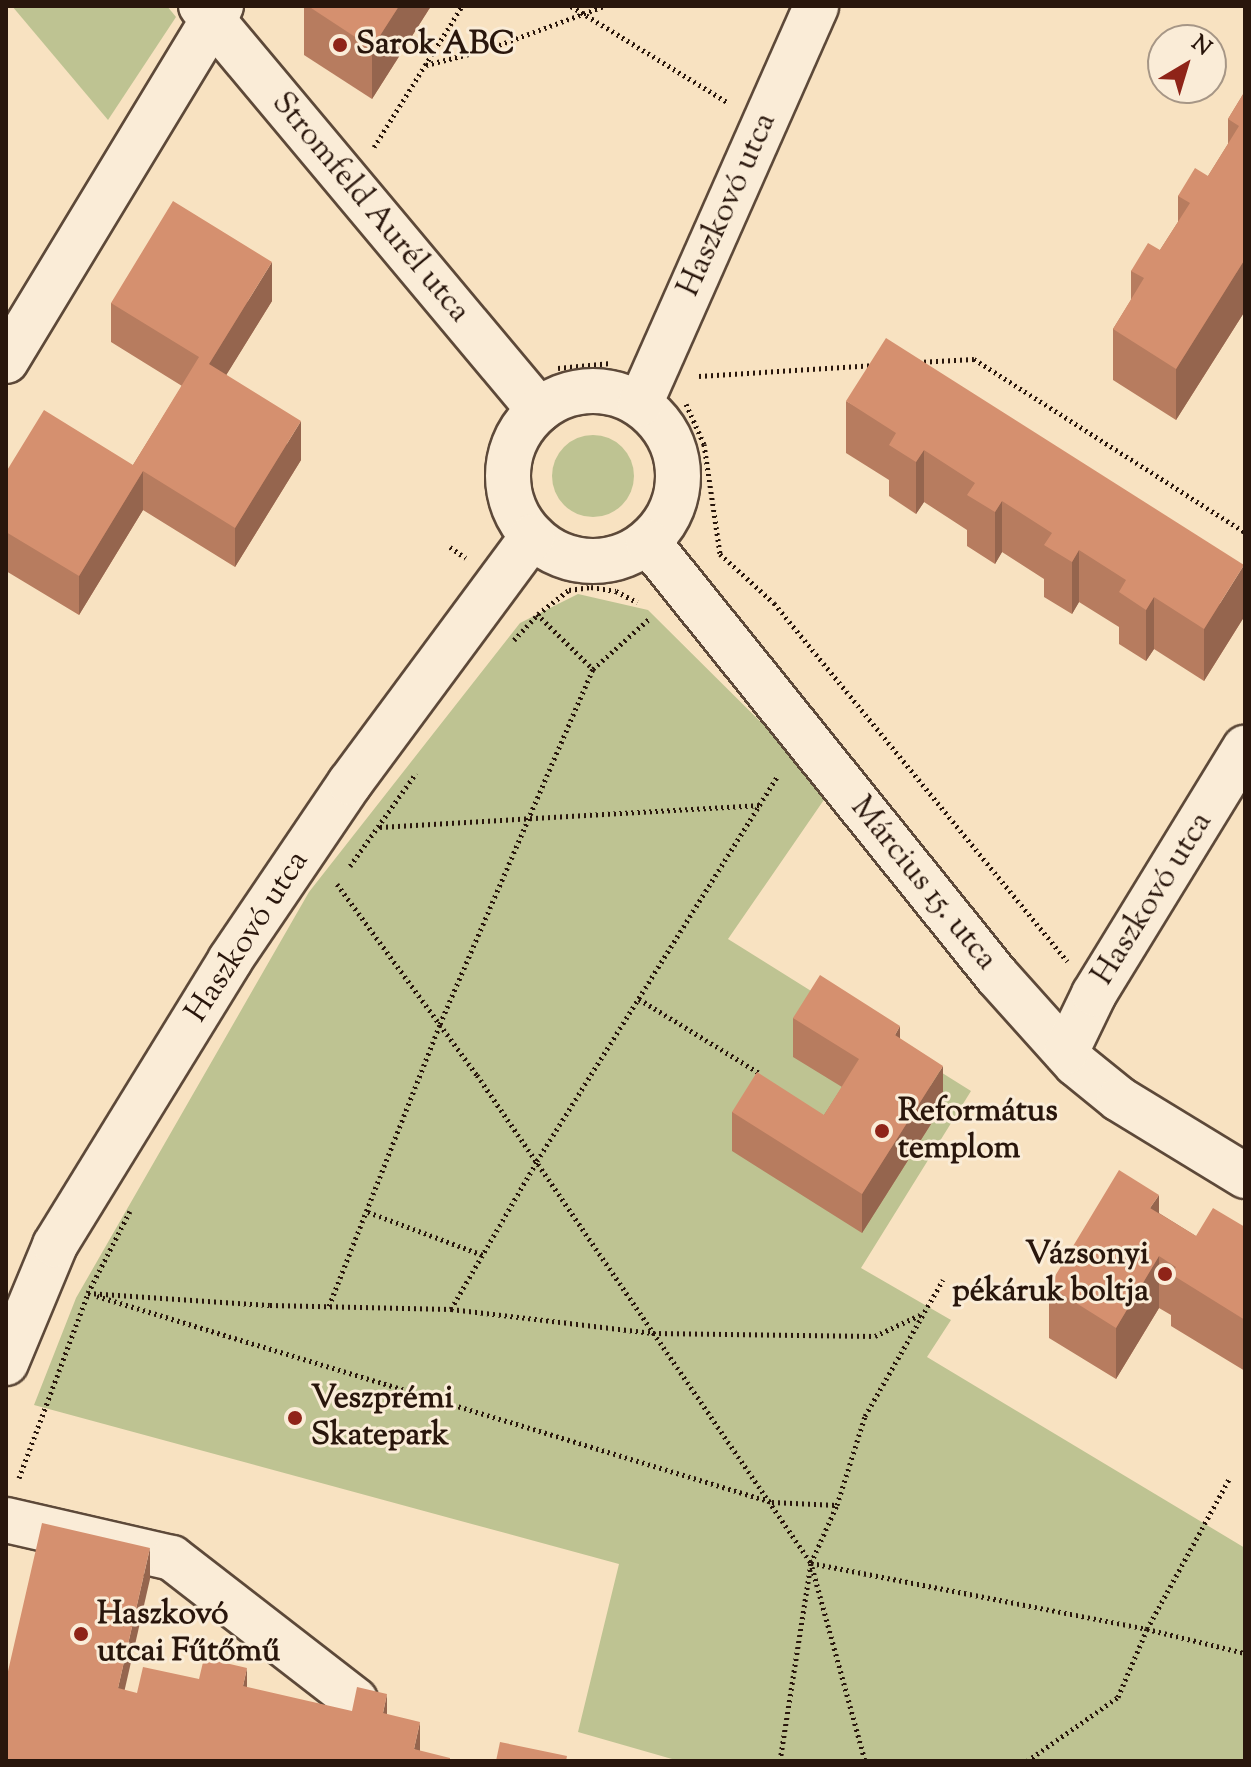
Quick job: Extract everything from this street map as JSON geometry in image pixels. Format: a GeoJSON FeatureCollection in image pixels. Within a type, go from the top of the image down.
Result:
{"type":"FeatureCollection","features":[{"type":"Feature","properties":{"kind":"street","name":"Haszkovó utca"},"geometry":{"type":"LineString","coordinates":[[633,385],[816,6]]}},
{"type":"Feature","properties":{"kind":"street"},"geometry":{"type":"LineString","coordinates":[[6,361],[212,11]]}},
{"type":"Feature","properties":{"kind":"street","name":"Stromfeld Aurél utca"},"geometry":{"type":"LineString","coordinates":[[212,11],[544,390]]}},
{"type":"Feature","properties":{"kind":"street"},"geometry":{"type":"LineString","coordinates":[[633,385],[666,430],[677,456],[679,485],[666,521],[648,542],[624,556],[597,561],[574,559],[552,551],[533,536],[515,509],[508,488],[508,465],[515,441],[544,390],[563,395],[592,390],[618,394],[633,385]]}},
{"type":"Feature","properties":{"kind":"street","name":"Haszkovó utca"},"geometry":{"type":"LineString","coordinates":[[7,1353],[55,1245],[230,960],[350,783],[533,536]]}},
{"type":"Feature","properties":{"kind":"street","name":"Március 15. utca"},"geometry":{"type":"LineString","coordinates":[[648,542],[997,976],[1066,1052],[1119,1099],[1245,1176]]}},
{"type":"Feature","properties":{"kind":"street","name":"Haszkovó utca"},"geometry":{"type":"LineString","coordinates":[[1066,1052],[1094,994],[1245,748]]}},
{"type":"Feature","properties":{"kind":"street"},"geometry":{"type":"LineString","coordinates":[[12,1500],[172,1558],[355,1700]]}},
{"type":"Feature","properties":{"kind":"path"},"geometry":{"type":"LineString","coordinates":[[387,127],[462,6]]}},
{"type":"Feature","properties":{"kind":"path"},"geometry":{"type":"LineString","coordinates":[[571,6],[739,110]]}},
{"type":"Feature","properties":{"kind":"path"},"geometry":{"type":"LineString","coordinates":[[425,66],[488,49],[604,6]]}},
{"type":"Feature","properties":{"kind":"path"},"geometry":{"type":"LineString","coordinates":[[911,363],[974,359],[1245,532]]}},
{"type":"Feature","properties":{"kind":"path"},"geometry":{"type":"LineString","coordinates":[[544,390],[597,362],[633,385]]}},
{"type":"Feature","properties":{"kind":"path"},"geometry":{"type":"LineString","coordinates":[[695,364],[690,377],[879,365]]}},
{"type":"Feature","properties":{"kind":"path"},"geometry":{"type":"LineString","coordinates":[[683,395],[704,444],[720,554],[774,603],[1094,994]]}},
{"type":"Feature","properties":{"kind":"path"},"geometry":{"type":"LineString","coordinates":[[507,648],[538,614],[569,590],[591,587],[616,591],[634,599],[660,630]]}},
{"type":"Feature","properties":{"kind":"path"},"geometry":{"type":"LineString","coordinates":[[329,1306],[440,1024],[593,669],[650,618]]}},
{"type":"Feature","properties":{"kind":"path"},"geometry":{"type":"LineString","coordinates":[[768,764],[788,788]]}},
{"type":"Feature","properties":{"kind":"path"},"geometry":{"type":"LineString","coordinates":[[328,897],[418,769]]}},
{"type":"Feature","properties":{"kind":"path"},"geometry":{"type":"LineString","coordinates":[[451,1309],[537,1161],[778,776]]}},
{"type":"Feature","properties":{"kind":"path"},"geometry":{"type":"LineString","coordinates":[[379,827],[761,805]]}},
{"type":"Feature","properties":{"kind":"path"},"geometry":{"type":"LineString","coordinates":[[337,884],[537,1161],[811,1563],[865,1761]]}},
{"type":"Feature","properties":{"kind":"path"},"geometry":{"type":"LineString","coordinates":[[639,999],[761,1074]]}},
{"type":"Feature","properties":{"kind":"path"},"geometry":{"type":"LineString","coordinates":[[12,1500],[88,1293],[136,1200]]}},
{"type":"Feature","properties":{"kind":"path"},"geometry":{"type":"LineString","coordinates":[[368,1212],[483,1255]]}},
{"type":"Feature","properties":{"kind":"path"},"geometry":{"type":"LineString","coordinates":[[780,1761],[811,1563],[837,1505],[865,1416],[920,1315],[943,1280]]}},
{"type":"Feature","properties":{"kind":"path"},"geometry":{"type":"LineString","coordinates":[[88,1293],[451,1309],[653,1333],[875,1336],[920,1315]]}},
{"type":"Feature","properties":{"kind":"path"},"geometry":{"type":"LineString","coordinates":[[88,1293],[772,1502],[837,1505]]}},
{"type":"Feature","properties":{"kind":"path"},"geometry":{"type":"LineString","coordinates":[[1027,1761],[1118,1697],[1147,1629],[1229,1479]]}},
{"type":"Feature","properties":{"kind":"path"},"geometry":{"type":"LineString","coordinates":[[811,1563],[1147,1629],[1245,1653]]}},
{"type":"Feature","properties":{"kind":"green space"},"geometry":{"type":"Polygon","coordinates":[[[12,6],[167,6],[176,17],[108,120],[12,6]]]}},
{"type":"Feature","properties":{"kind":"green space"},"geometry":{"type":"Polygon","coordinates":[[[593,435],[609,438],[622,447],[631,460],[634,476],[631,492],[622,505],[609,514],[593,517],[577,514],[564,505],[555,492],[552,476],[555,460],[564,447],[577,438],[593,435]]]}},
{"type":"Feature","properties":{"kind":"green space"},"geometry":{"type":"Polygon","coordinates":[[[578,594],[648,610],[830,791],[728,939],[971,1091],[861,1268],[951,1320],[927,1357],[1245,1548],[1245,1761],[679,1761],[578,1732],[619,1564],[34,1405],[76,1298],[309,892],[520,623],[578,594]]]}},
{"type":"Feature","properties":{"kind":"building"},"geometry":{"type":"Polygon","coordinates":[[[308,6],[399,6],[372,48],[308,6]]]}},
{"type":"Feature","properties":{"kind":"building"},"geometry":{"type":"Polygon","coordinates":[[[1245,91],[1245,259],[1176,369],[1113,329],[1144,278],[1131,271],[1148,243],[1160,250],[1190,203],[1178,196],[1195,168],[1208,176],[1239,126],[1228,119],[1245,91]]]}},
{"type":"Feature","properties":{"kind":"building"},"geometry":{"type":"Polygon","coordinates":[[[173,201],[272,262],[209,364],[301,421],[235,528],[143,471],[79,576],[6,532],[6,472],[44,410],[133,465],[199,357],[111,303],[173,201]]]}},
{"type":"Feature","properties":{"kind":"building"},"geometry":{"type":"Polygon","coordinates":[[[886,338],[1244,565],[1204,629],[1154,597],[1146,610],[1119,592],[1126,580],[1079,550],[1072,562],[1044,545],[1052,533],[1002,501],[995,512],[967,495],[975,483],[924,450],[916,462],[889,445],[896,433],[846,401],[886,338]]]}},
{"type":"Feature","properties":{"kind":"building"},"geometry":{"type":"Polygon","coordinates":[[[820,975],[900,1026],[895,1035],[943,1066],[862,1194],[732,1112],[757,1072],[824,1115],[859,1059],[793,1018],[820,975]]]}},
{"type":"Feature","properties":{"kind":"building"},"geometry":{"type":"Polygon","coordinates":[[[1119,1170],[1159,1195],[1150,1208],[1196,1236],[1213,1208],[1245,1227],[1245,1320],[1171,1274],[1176,1267],[1159,1256],[1116,1328],[1049,1286],[1119,1170]]]}},
{"type":"Feature","properties":{"kind":"building","name":"Haszkovó utcai Fűtőmű"},"geometry":{"type":"Polygon","coordinates":[[[42,1523],[150,1548],[118,1688],[137,1693],[143,1667],[199,1679],[204,1658],[247,1668],[243,1686],[352,1711],[357,1687],[387,1694],[383,1713],[420,1722],[414,1749],[450,1758],[450,1761],[6,1761],[6,1680],[42,1523]]]}},
{"type":"Feature","properties":{"kind":"building"},"geometry":{"type":"Polygon","coordinates":[[[500,1742],[567,1756],[566,1761],[496,1761],[500,1742]]]}},
{"type":"Feature","properties":{"kind":"place","name":"Sarok ABC"},"geometry":{"type":"Point","coordinates":[340,45]}},
{"type":"Feature","properties":{"kind":"place","name":"Református templom"},"geometry":{"type":"Point","coordinates":[882,1131]}},
{"type":"Feature","properties":{"kind":"place","name":"Vázsonyi pékáruk boltja"},"geometry":{"type":"Point","coordinates":[1165,1274]}},
{"type":"Feature","properties":{"kind":"place","name":"Veszprémi Skatepark"},"geometry":{"type":"Point","coordinates":[295,1418]}},
{"type":"Feature","properties":{"kind":"place","name":"Haszkovó utcai Fűtőmű"},"geometry":{"type":"Point","coordinates":[81,1634]}}]}
